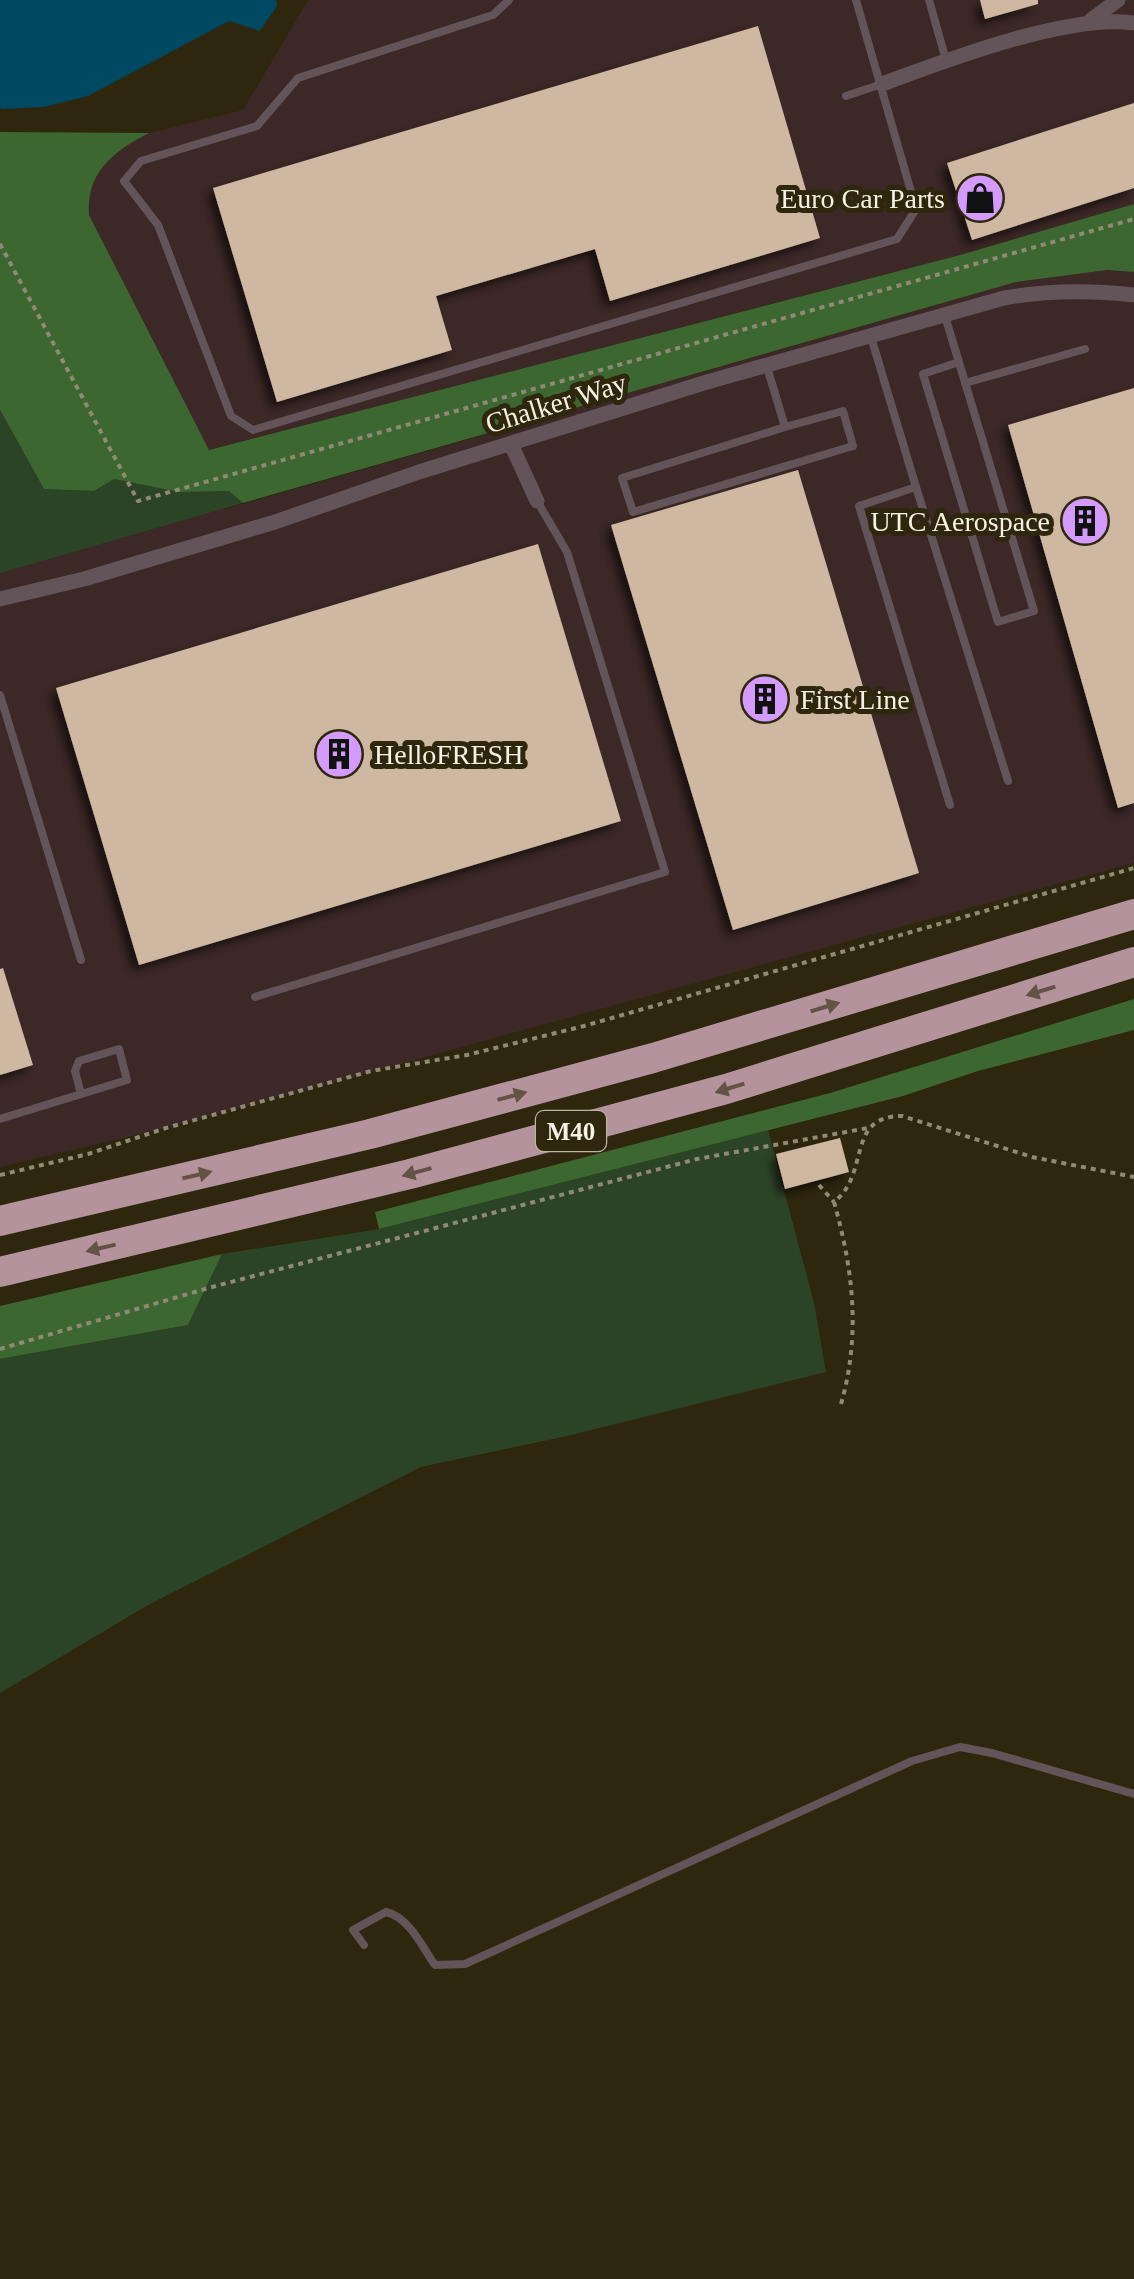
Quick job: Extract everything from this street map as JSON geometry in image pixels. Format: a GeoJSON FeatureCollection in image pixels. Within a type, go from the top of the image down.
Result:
{"type":"FeatureCollection","features":[{"type":"Feature","properties":{"kind":"highway","name":"M40"},"geometry":{"type":"LineString","coordinates":[[0,1221],[370,1134],[653,1058],[1134,914]]}},
{"type":"Feature","properties":{"kind":"highway","name":"M40"},"geometry":{"type":"LineString","coordinates":[[0,1272],[410,1174],[726,1089],[1134,962]]}},
{"type":"Feature","properties":{"kind":"street"},"geometry":{"type":"LineString","coordinates":[[1091,20],[1118,0]]}},
{"type":"Feature","properties":{"kind":"street"},"geometry":{"type":"LineString","coordinates":[[882,84],[946,60],[1091,20],[1134,23]]}},
{"type":"Feature","properties":{"kind":"street","name":"Chalker Way"},"geometry":{"type":"LineString","coordinates":[[0,598],[84,579],[243,532],[707,382],[945,316],[1032,293],[1086,291],[1134,295]]}},
{"type":"Feature","properties":{"kind":"street"},"geometry":{"type":"LineString","coordinates":[[511,444],[538,501]]}},
{"type":"Feature","properties":{"kind":"lane"},"geometry":{"type":"LineString","coordinates":[[509,0],[492,15],[298,78],[257,126],[141,162],[124,181],[158,226],[231,416],[252,430],[897,239],[916,209],[856,0]]}},
{"type":"Feature","properties":{"kind":"lane"},"geometry":{"type":"LineString","coordinates":[[930,0],[946,60]]}},
{"type":"Feature","properties":{"kind":"lane"},"geometry":{"type":"LineString","coordinates":[[846,96],[882,84]]}},
{"type":"Feature","properties":{"kind":"lane"},"geometry":{"type":"LineString","coordinates":[[945,316],[966,383],[1034,611],[998,622],[922,374],[959,362]]}},
{"type":"Feature","properties":{"kind":"lane"},"geometry":{"type":"LineString","coordinates":[[871,337],[1008,781]]}},
{"type":"Feature","properties":{"kind":"lane"},"geometry":{"type":"LineString","coordinates":[[966,383],[1085,349]]}},
{"type":"Feature","properties":{"kind":"lane"},"geometry":{"type":"LineString","coordinates":[[766,367],[785,427]]}},
{"type":"Feature","properties":{"kind":"lane"},"geometry":{"type":"LineString","coordinates":[[844,411],[853,446],[633,512],[622,478],[785,427],[844,411]]}},
{"type":"Feature","properties":{"kind":"lane"},"geometry":{"type":"LineString","coordinates":[[916,488],[858,506],[950,805]]}},
{"type":"Feature","properties":{"kind":"lane"},"geometry":{"type":"LineString","coordinates":[[254,997],[664,872],[567,552],[538,501]]}},
{"type":"Feature","properties":{"kind":"lane"},"geometry":{"type":"LineString","coordinates":[[0,694],[81,960]]}},
{"type":"Feature","properties":{"kind":"lane"},"geometry":{"type":"LineString","coordinates":[[0,1119],[128,1080],[118,1049],[79,1061],[75,1072],[82,1094]]}},
{"type":"Feature","properties":{"kind":"lane"},"geometry":{"type":"LineString","coordinates":[[364,1945],[353,1930],[386,1912],[397,1914],[436,1966],[465,1964],[912,1760],[960,1747],[1134,1794]]}},
{"type":"Feature","properties":{"kind":"path"},"geometry":{"type":"LineString","coordinates":[[0,1175],[88,1154],[371,1071],[467,1056],[584,1026],[1134,868]]}},
{"type":"Feature","properties":{"kind":"path"},"geometry":{"type":"LineString","coordinates":[[834,1202],[856,1174],[868,1128],[882,1116],[902,1116],[1032,1157],[1134,1177]]}},
{"type":"Feature","properties":{"kind":"path"},"geometry":{"type":"LineString","coordinates":[[0,1349],[212,1287],[697,1159],[868,1128]]}},
{"type":"Feature","properties":{"kind":"path"},"geometry":{"type":"LineString","coordinates":[[819,1185],[834,1202],[853,1283],[854,1322],[841,1404]]}},
{"type":"Feature","properties":{"kind":"shaded area"},"geometry":{"type":"Polygon","coordinates":[[[308,0],[1134,0],[1134,204],[960,255],[208,450],[89,215],[87,196],[103,165],[134,141],[149,133],[243,110],[308,0]]]}},
{"type":"Feature","properties":{"kind":"shaded area"},"geometry":{"type":"Polygon","coordinates":[[[0,145],[66,180],[225,509],[1016,282],[1107,270],[1134,272],[1134,863],[166,1128],[0,1167],[0,145]]]}},
{"type":"Feature","properties":{"kind":"green space"},"geometry":{"type":"Polygon","coordinates":[[[0,132],[149,133],[124,147],[97,175],[89,215],[209,450],[960,255],[1134,204],[1134,272],[1107,270],[1016,282],[243,503],[229,491],[179,492],[114,479],[94,491],[44,489],[0,410],[0,132]]]}},
{"type":"Feature","properties":{"kind":"green space"},"geometry":{"type":"Polygon","coordinates":[[[0,411],[44,489],[94,491],[114,479],[179,492],[230,491],[243,503],[0,573],[0,411]]]}},
{"type":"Feature","properties":{"kind":"green space"},"geometry":{"type":"Polygon","coordinates":[[[1134,999],[1134,1030],[978,1071],[903,1096],[379,1229],[375,1212],[830,1093],[1134,999]]]}},
{"type":"Feature","properties":{"kind":"green space"},"geometry":{"type":"Polygon","coordinates":[[[768,1130],[814,1303],[826,1372],[567,1436],[421,1467],[148,1605],[0,1693],[0,1359],[188,1325],[222,1254],[379,1229],[768,1130]]]}},
{"type":"Feature","properties":{"kind":"green space"},"geometry":{"type":"Polygon","coordinates":[[[222,1254],[188,1325],[0,1359],[0,1306],[222,1254]]]}},
{"type":"Feature","properties":{"kind":"water"},"geometry":{"type":"Polygon","coordinates":[[[0,0],[276,0],[277,6],[260,31],[229,21],[88,96],[44,107],[3,109],[0,0]]]}},
{"type":"Feature","properties":{"kind":"building"},"geometry":{"type":"Polygon","coordinates":[[[980,0],[1038,0],[1038,4],[985,19],[980,0]]]}},
{"type":"Feature","properties":{"kind":"building"},"geometry":{"type":"Polygon","coordinates":[[[758,26],[820,238],[610,301],[595,249],[436,296],[452,350],[277,402],[213,188],[758,26]]]}},
{"type":"Feature","properties":{"kind":"building"},"geometry":{"type":"Polygon","coordinates":[[[1134,103],[1134,188],[972,240],[947,163],[1134,103]]]}},
{"type":"Feature","properties":{"kind":"building","name":"UTC Aerospace"},"geometry":{"type":"Polygon","coordinates":[[[1134,388],[1134,803],[1118,808],[1008,425],[1134,388]]]}},
{"type":"Feature","properties":{"kind":"building","name":"First Line"},"geometry":{"type":"Polygon","coordinates":[[[798,470],[919,873],[733,930],[611,525],[798,470]]]}},
{"type":"Feature","properties":{"kind":"building","name":"HelloFRESH"},"geometry":{"type":"Polygon","coordinates":[[[538,544],[621,821],[139,965],[56,688],[538,544]]]}},
{"type":"Feature","properties":{"kind":"building"},"geometry":{"type":"Polygon","coordinates":[[[3,968],[33,1065],[0,1075],[0,969],[3,968]]]}},
{"type":"Feature","properties":{"kind":"building"},"geometry":{"type":"Polygon","coordinates":[[[840,1138],[849,1172],[785,1189],[776,1154],[840,1138]]]}},
{"type":"Feature","properties":{"kind":"place","name":"Euro Car Parts"},"geometry":{"type":"Point","coordinates":[980,198]}},
{"type":"Feature","properties":{"kind":"place","name":"UTC Aerospace"},"geometry":{"type":"Point","coordinates":[1085,521]}},
{"type":"Feature","properties":{"kind":"place","name":"First Line"},"geometry":{"type":"Point","coordinates":[765,699]}},
{"type":"Feature","properties":{"kind":"place","name":"HelloFRESH"},"geometry":{"type":"Point","coordinates":[339,754]}}]}
